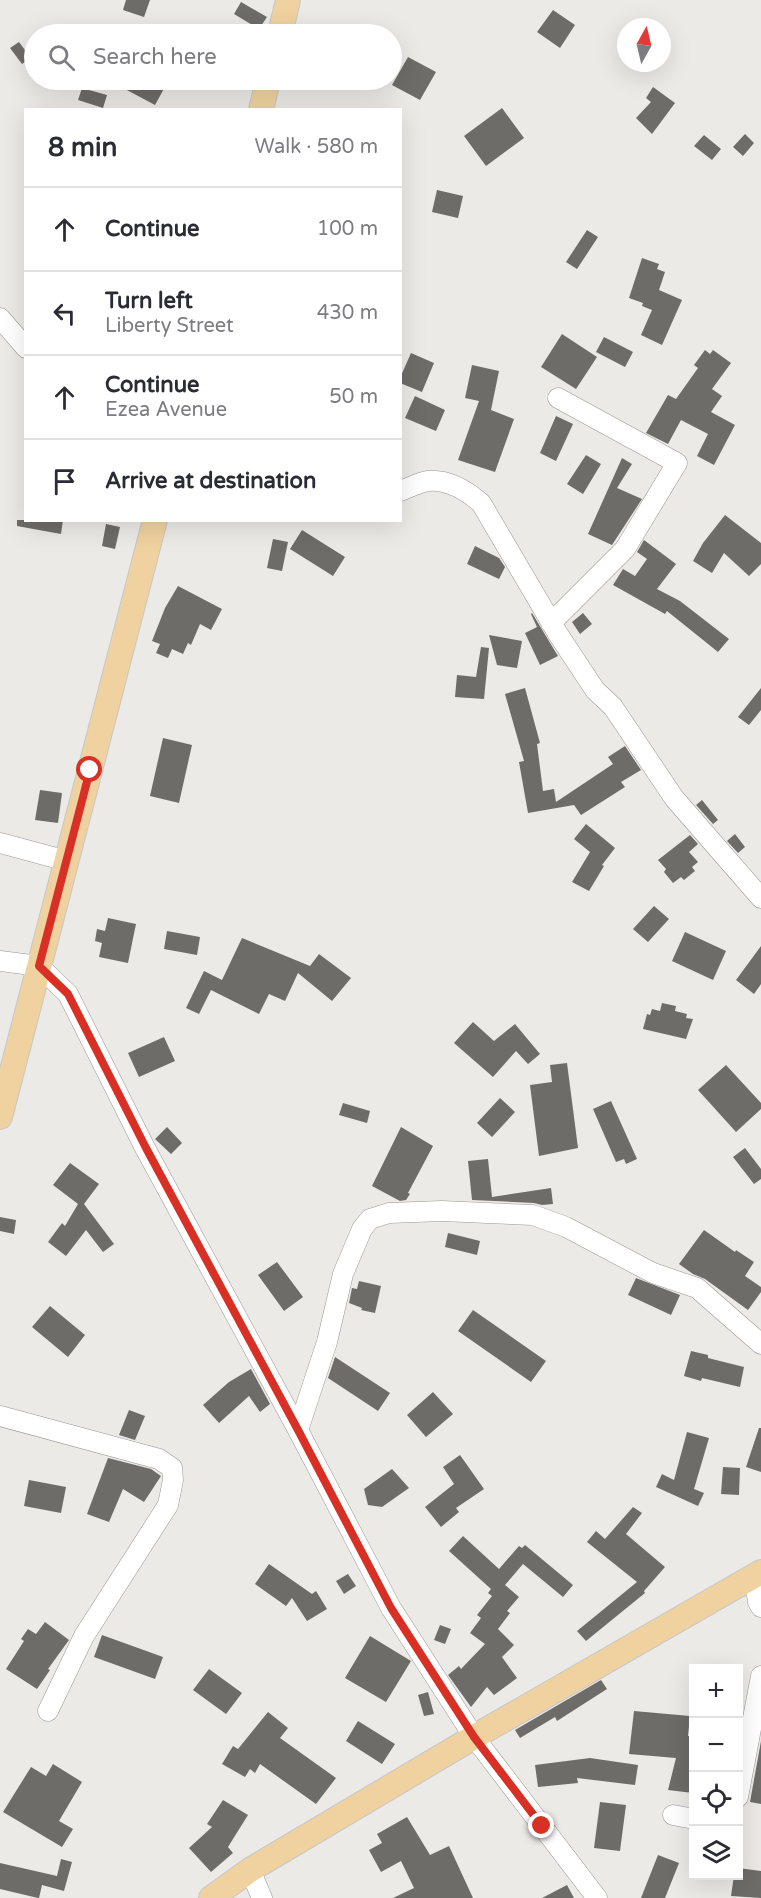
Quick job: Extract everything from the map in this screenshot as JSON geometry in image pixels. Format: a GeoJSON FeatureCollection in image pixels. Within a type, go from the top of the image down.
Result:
{"type":"FeatureCollection","features":[{"type":"Feature","properties":{"kind":"main road"},"geometry":{"type":"LineString","coordinates":[[282,24],[288,0]]}},
{"type":"Feature","properties":{"kind":"main road"},"geometry":{"type":"LineString","coordinates":[[261,108],[266,90]]}},
{"type":"Feature","properties":{"kind":"main road"},"geometry":{"type":"LineString","coordinates":[[0,1118],[154,522]]}},
{"type":"Feature","properties":{"kind":"main road"},"geometry":{"type":"LineString","coordinates":[[211,1898],[250,1870],[474,1737],[757,1574]]}},
{"type":"Feature","properties":{"kind":"street"},"geometry":{"type":"LineString","coordinates":[[0,318],[24,346]]}},
{"type":"Feature","properties":{"kind":"street"},"geometry":{"type":"LineString","coordinates":[[551,623],[625,549],[677,463],[558,398]]}},
{"type":"Feature","properties":{"kind":"street"},"geometry":{"type":"LineString","coordinates":[[402,490],[428,481],[444,483],[466,490],[481,503],[551,623],[595,690],[613,707],[674,798],[761,898]]}},
{"type":"Feature","properties":{"kind":"street"},"geometry":{"type":"LineString","coordinates":[[0,843],[67,861]]}},
{"type":"Feature","properties":{"kind":"street"},"geometry":{"type":"LineString","coordinates":[[0,961],[39,966],[68,994],[146,1148],[391,1608],[474,1737],[597,1898]]}},
{"type":"Feature","properties":{"kind":"street"},"geometry":{"type":"LineString","coordinates":[[298,1430],[327,1342],[343,1274],[362,1229],[370,1219],[389,1213],[442,1211],[533,1215],[566,1227],[653,1273],[697,1288],[761,1344]]}},
{"type":"Feature","properties":{"kind":"street"},"geometry":{"type":"LineString","coordinates":[[0,1416],[159,1459],[172,1468],[173,1480],[168,1505],[84,1636],[48,1711]]}},
{"type":"Feature","properties":{"kind":"street"},"geometry":{"type":"LineString","coordinates":[[757,1574],[758,1602],[761,1607]]}},
{"type":"Feature","properties":{"kind":"street"},"geometry":{"type":"LineString","coordinates":[[743,1772],[761,1676]]}},
{"type":"Feature","properties":{"kind":"street"},"geometry":{"type":"LineString","coordinates":[[673,1815],[689,1819]]}},
{"type":"Feature","properties":{"kind":"street"},"geometry":{"type":"LineString","coordinates":[[250,1870],[262,1898]]}},
{"type":"Feature","properties":{"kind":"building"},"geometry":{"type":"Polygon","coordinates":[[[126,0],[150,0],[144,17],[123,10],[126,0]]]}},
{"type":"Feature","properties":{"kind":"building"},"geometry":{"type":"Polygon","coordinates":[[[241,2],[267,17],[262,24],[251,24],[234,14],[241,2]]]}},
{"type":"Feature","properties":{"kind":"building"},"geometry":{"type":"Polygon","coordinates":[[[553,10],[575,25],[560,48],[537,32],[553,10]]]}},
{"type":"Feature","properties":{"kind":"building"},"geometry":{"type":"Polygon","coordinates":[[[19,42],[24,49],[24,63],[22,64],[10,48],[19,42]]]}},
{"type":"Feature","properties":{"kind":"building"},"geometry":{"type":"Polygon","coordinates":[[[408,57],[436,72],[420,100],[401,90],[402,68],[408,57]]]}},
{"type":"Feature","properties":{"kind":"building"},"geometry":{"type":"Polygon","coordinates":[[[653,87],[675,103],[652,134],[636,118],[651,102],[646,98],[653,87]]]}},
{"type":"Feature","properties":{"kind":"building"},"geometry":{"type":"Polygon","coordinates":[[[81,90],[107,95],[103,108],[78,100],[81,90]]]}},
{"type":"Feature","properties":{"kind":"building"},"geometry":{"type":"Polygon","coordinates":[[[127,90],[163,90],[155,105],[127,90]]]}},
{"type":"Feature","properties":{"kind":"building"},"geometry":{"type":"Polygon","coordinates":[[[502,108],[524,138],[486,166],[464,136],[502,108]]]}},
{"type":"Feature","properties":{"kind":"building"},"geometry":{"type":"Polygon","coordinates":[[[745,134],[754,143],[743,156],[733,147],[745,134]]]}},
{"type":"Feature","properties":{"kind":"building"},"geometry":{"type":"Polygon","coordinates":[[[704,135],[721,149],[712,160],[694,146],[704,135]]]}},
{"type":"Feature","properties":{"kind":"building"},"geometry":{"type":"Polygon","coordinates":[[[437,190],[463,196],[458,218],[432,212],[437,190]]]}},
{"type":"Feature","properties":{"kind":"building"},"geometry":{"type":"Polygon","coordinates":[[[587,230],[598,237],[577,269],[566,262],[587,230]]]}},
{"type":"Feature","properties":{"kind":"building"},"geometry":{"type":"Polygon","coordinates":[[[642,258],[659,264],[657,269],[665,272],[659,290],[682,300],[662,345],[641,335],[652,310],[642,306],[643,303],[629,298],[642,258]]]}},
{"type":"Feature","properties":{"kind":"building"},"geometry":{"type":"Polygon","coordinates":[[[562,334],[597,357],[576,389],[541,367],[562,334]]]}},
{"type":"Feature","properties":{"kind":"building"},"geometry":{"type":"Polygon","coordinates":[[[604,337],[633,352],[625,367],[596,352],[604,337]]]}},
{"type":"Feature","properties":{"kind":"building"},"geometry":{"type":"Polygon","coordinates":[[[705,350],[710,354],[713,350],[731,363],[712,389],[722,396],[711,412],[735,425],[714,465],[697,456],[708,434],[681,420],[668,444],[646,433],[668,395],[676,399],[698,368],[694,365],[705,350]]]}},
{"type":"Feature","properties":{"kind":"building"},"geometry":{"type":"Polygon","coordinates":[[[411,353],[434,363],[422,392],[402,384],[402,373],[411,353]]]}},
{"type":"Feature","properties":{"kind":"building"},"geometry":{"type":"Polygon","coordinates":[[[472,365],[499,371],[491,410],[514,419],[495,472],[458,460],[479,401],[465,398],[472,365]]]}},
{"type":"Feature","properties":{"kind":"building"},"geometry":{"type":"Polygon","coordinates":[[[415,396],[445,410],[436,431],[405,418],[415,396]]]}},
{"type":"Feature","properties":{"kind":"building"},"geometry":{"type":"Polygon","coordinates":[[[556,416],[573,424],[556,461],[540,453],[556,416]]]}},
{"type":"Feature","properties":{"kind":"building"},"geometry":{"type":"Polygon","coordinates":[[[586,455],[601,464],[583,494],[567,484],[586,455]]]}},
{"type":"Feature","properties":{"kind":"building"},"geometry":{"type":"Polygon","coordinates":[[[622,458],[632,464],[617,488],[642,499],[612,545],[588,534],[622,458]]]}},
{"type":"Feature","properties":{"kind":"building"},"geometry":{"type":"Polygon","coordinates":[[[725,515],[761,543],[761,564],[749,576],[724,553],[712,573],[693,561],[703,543],[725,515]]]}},
{"type":"Feature","properties":{"kind":"building"},"geometry":{"type":"Polygon","coordinates":[[[17,520],[63,522],[61,534],[17,526],[17,520]]]}},
{"type":"Feature","properties":{"kind":"building"},"geometry":{"type":"Polygon","coordinates":[[[106,524],[120,527],[115,549],[102,546],[106,524]]]}},
{"type":"Feature","properties":{"kind":"building"},"geometry":{"type":"Polygon","coordinates":[[[302,530],[345,557],[333,576],[290,549],[302,530]]]}},
{"type":"Feature","properties":{"kind":"building"},"geometry":{"type":"Polygon","coordinates":[[[273,539],[288,542],[282,571],[267,568],[273,539]]]}},
{"type":"Feature","properties":{"kind":"building"},"geometry":{"type":"Polygon","coordinates":[[[644,540],[676,564],[657,589],[680,601],[729,639],[718,652],[667,611],[665,614],[613,585],[623,569],[635,576],[647,559],[637,552],[644,540]]]}},
{"type":"Feature","properties":{"kind":"building"},"geometry":{"type":"Polygon","coordinates":[[[475,546],[499,558],[505,567],[499,579],[467,564],[475,546]]]}},
{"type":"Feature","properties":{"kind":"building"},"geometry":{"type":"Polygon","coordinates":[[[178,586],[222,609],[211,630],[200,624],[191,645],[188,643],[183,654],[172,649],[168,658],[156,653],[160,644],[152,641],[165,608],[178,586]]]}},
{"type":"Feature","properties":{"kind":"building"},"geometry":{"type":"Polygon","coordinates":[[[532,613],[558,656],[540,665],[525,633],[537,627],[532,613]]]}},
{"type":"Feature","properties":{"kind":"building"},"geometry":{"type":"Polygon","coordinates":[[[583,613],[592,624],[580,634],[572,622],[583,613]]]}},
{"type":"Feature","properties":{"kind":"building"},"geometry":{"type":"Polygon","coordinates":[[[489,635],[522,641],[517,668],[497,665],[489,635]]]}},
{"type":"Feature","properties":{"kind":"building"},"geometry":{"type":"Polygon","coordinates":[[[481,647],[489,648],[484,699],[455,697],[457,675],[476,677],[481,647]]]}},
{"type":"Feature","properties":{"kind":"building"},"geometry":{"type":"Polygon","coordinates":[[[525,688],[540,743],[537,744],[543,791],[554,789],[556,802],[613,764],[608,757],[625,746],[641,770],[621,782],[625,787],[581,815],[574,805],[528,813],[519,762],[524,761],[505,694],[525,688]]]}},
{"type":"Feature","properties":{"kind":"building"},"geometry":{"type":"Polygon","coordinates":[[[761,688],[761,710],[749,725],[738,717],[761,688]]]}},
{"type":"Feature","properties":{"kind":"building"},"geometry":{"type":"Polygon","coordinates":[[[163,738],[192,745],[179,803],[150,796],[163,738]]]}},
{"type":"Feature","properties":{"kind":"building"},"geometry":{"type":"Polygon","coordinates":[[[40,790],[62,793],[58,823],[35,820],[40,790]]]}},
{"type":"Feature","properties":{"kind":"building"},"geometry":{"type":"Polygon","coordinates":[[[702,800],[718,820],[713,824],[696,805],[702,800]]]}},
{"type":"Feature","properties":{"kind":"building"},"geometry":{"type":"Polygon","coordinates":[[[586,824],[615,848],[602,865],[604,866],[589,891],[572,882],[590,852],[574,839],[586,824]]]}},
{"type":"Feature","properties":{"kind":"building"},"geometry":{"type":"Polygon","coordinates":[[[735,834],[745,847],[738,853],[727,841],[735,834]]]}},
{"type":"Feature","properties":{"kind":"building"},"geometry":{"type":"Polygon","coordinates":[[[690,835],[698,844],[689,852],[698,862],[692,867],[695,871],[684,880],[681,877],[673,883],[658,860],[690,835]]]}},
{"type":"Feature","properties":{"kind":"building"},"geometry":{"type":"Polygon","coordinates":[[[654,906],[669,919],[648,942],[633,929],[654,906]]]}},
{"type":"Feature","properties":{"kind":"building"},"geometry":{"type":"Polygon","coordinates":[[[108,918],[136,924],[128,963],[99,957],[102,943],[95,941],[97,929],[105,931],[108,918]]]}},
{"type":"Feature","properties":{"kind":"building"},"geometry":{"type":"Polygon","coordinates":[[[167,931],[200,937],[197,955],[164,949],[167,931]]]}},
{"type":"Feature","properties":{"kind":"building"},"geometry":{"type":"Polygon","coordinates":[[[685,932],[726,951],[713,980],[672,961],[685,932]]]}},
{"type":"Feature","properties":{"kind":"building"},"geometry":{"type":"Polygon","coordinates":[[[242,938],[310,966],[319,954],[351,978],[332,1001],[298,973],[285,1001],[269,994],[259,1014],[211,990],[199,1014],[186,1008],[204,971],[222,980],[242,938]]]}},
{"type":"Feature","properties":{"kind":"building"},"geometry":{"type":"Polygon","coordinates":[[[761,946],[761,984],[754,994],[736,980],[761,946]]]}},
{"type":"Feature","properties":{"kind":"building"},"geometry":{"type":"Polygon","coordinates":[[[662,1003],[676,1006],[675,1011],[687,1014],[686,1018],[693,1019],[686,1039],[643,1029],[647,1014],[650,1015],[652,1009],[660,1011],[662,1003]]]}},
{"type":"Feature","properties":{"kind":"building"},"geometry":{"type":"Polygon","coordinates":[[[473,1022],[494,1041],[515,1024],[540,1054],[528,1064],[516,1051],[493,1077],[454,1043],[473,1022]]]}},
{"type":"Feature","properties":{"kind":"building"},"geometry":{"type":"Polygon","coordinates":[[[164,1037],[175,1061],[139,1077],[128,1053],[164,1037]]]}},
{"type":"Feature","properties":{"kind":"building"},"geometry":{"type":"Polygon","coordinates":[[[567,1063],[578,1148],[539,1156],[530,1085],[552,1082],[550,1065],[567,1063]]]}},
{"type":"Feature","properties":{"kind":"building"},"geometry":{"type":"Polygon","coordinates":[[[726,1065],[761,1103],[761,1109],[736,1132],[698,1090],[726,1065]]]}},
{"type":"Feature","properties":{"kind":"building"},"geometry":{"type":"Polygon","coordinates":[[[500,1098],[515,1112],[492,1137],[477,1123],[500,1098]]]}},
{"type":"Feature","properties":{"kind":"building"},"geometry":{"type":"Polygon","coordinates":[[[611,1101],[637,1159],[626,1164],[624,1159],[616,1162],[593,1109],[611,1101]]]}},
{"type":"Feature","properties":{"kind":"building"},"geometry":{"type":"Polygon","coordinates":[[[343,1103],[370,1111],[367,1123],[339,1115],[343,1103]]]}},
{"type":"Feature","properties":{"kind":"building"},"geometry":{"type":"Polygon","coordinates":[[[167,1127],[182,1143],[171,1154],[155,1139],[167,1127]]]}},
{"type":"Feature","properties":{"kind":"building"},"geometry":{"type":"Polygon","coordinates":[[[401,1127],[433,1146],[408,1193],[410,1194],[406,1200],[400,1201],[372,1186],[401,1127]]]}},
{"type":"Feature","properties":{"kind":"building"},"geometry":{"type":"Polygon","coordinates":[[[745,1148],[761,1169],[761,1179],[754,1184],[733,1157],[745,1148]]]}},
{"type":"Feature","properties":{"kind":"building"},"geometry":{"type":"Polygon","coordinates":[[[488,1159],[492,1197],[551,1188],[553,1204],[472,1200],[468,1161],[488,1159]]]}},
{"type":"Feature","properties":{"kind":"building"},"geometry":{"type":"Polygon","coordinates":[[[70,1163],[99,1184],[84,1204],[114,1244],[103,1252],[86,1230],[66,1256],[48,1242],[62,1223],[65,1226],[78,1204],[53,1185],[70,1163]]]}},
{"type":"Feature","properties":{"kind":"building"},"geometry":{"type":"Polygon","coordinates":[[[0,1217],[16,1220],[14,1234],[0,1231],[0,1217]]]}},
{"type":"Feature","properties":{"kind":"building"},"geometry":{"type":"Polygon","coordinates":[[[704,1230],[735,1252],[736,1250],[754,1262],[745,1276],[761,1287],[761,1292],[748,1310],[705,1279],[679,1264],[704,1230]]]}},
{"type":"Feature","properties":{"kind":"building"},"geometry":{"type":"Polygon","coordinates":[[[448,1233],[480,1241],[477,1255],[445,1247],[448,1233]]]}},
{"type":"Feature","properties":{"kind":"building"},"geometry":{"type":"Polygon","coordinates":[[[277,1262],[303,1297],[284,1311],[258,1275],[277,1262]]]}},
{"type":"Feature","properties":{"kind":"building"},"geometry":{"type":"Polygon","coordinates":[[[636,1278],[680,1295],[671,1315],[628,1295],[636,1278]]]}},
{"type":"Feature","properties":{"kind":"building"},"geometry":{"type":"Polygon","coordinates":[[[359,1281],[381,1286],[375,1313],[361,1310],[362,1308],[349,1303],[352,1288],[357,1289],[359,1281]]]}},
{"type":"Feature","properties":{"kind":"building"},"geometry":{"type":"Polygon","coordinates":[[[50,1306],[85,1335],[68,1357],[32,1327],[50,1306]]]}},
{"type":"Feature","properties":{"kind":"building"},"geometry":{"type":"Polygon","coordinates":[[[473,1310],[546,1361],[531,1382],[458,1331],[473,1310]]]}},
{"type":"Feature","properties":{"kind":"building"},"geometry":{"type":"Polygon","coordinates":[[[691,1351],[744,1367],[740,1387],[684,1376],[691,1351]]]}},
{"type":"Feature","properties":{"kind":"building"},"geometry":{"type":"Polygon","coordinates":[[[335,1357],[390,1393],[378,1411],[328,1378],[335,1357]]]}},
{"type":"Feature","properties":{"kind":"building"},"geometry":{"type":"Polygon","coordinates":[[[251,1369],[270,1404],[260,1412],[249,1396],[219,1423],[203,1405],[229,1382],[251,1369]]]}},
{"type":"Feature","properties":{"kind":"building"},"geometry":{"type":"Polygon","coordinates":[[[433,1392],[453,1414],[426,1437],[407,1415],[433,1392]]]}},
{"type":"Feature","properties":{"kind":"building"},"geometry":{"type":"Polygon","coordinates":[[[129,1410],[145,1416],[135,1440],[119,1435],[129,1410]]]}},
{"type":"Feature","properties":{"kind":"building"},"geometry":{"type":"Polygon","coordinates":[[[759,1428],[761,1428],[761,1472],[746,1467],[759,1428]]]}},
{"type":"Feature","properties":{"kind":"building"},"geometry":{"type":"Polygon","coordinates":[[[687,1432],[709,1438],[694,1489],[704,1493],[698,1506],[656,1487],[662,1474],[674,1480],[687,1432]]]}},
{"type":"Feature","properties":{"kind":"building"},"geometry":{"type":"Polygon","coordinates":[[[460,1455],[484,1489],[456,1508],[459,1512],[441,1527],[425,1507],[454,1484],[443,1467],[460,1455]]]}},
{"type":"Feature","properties":{"kind":"building"},"geometry":{"type":"Polygon","coordinates":[[[108,1458],[151,1469],[161,1476],[144,1502],[123,1489],[109,1522],[87,1514],[108,1458]]]}},
{"type":"Feature","properties":{"kind":"building"},"geometry":{"type":"Polygon","coordinates":[[[723,1467],[740,1468],[739,1495],[721,1494],[723,1467]]]}},
{"type":"Feature","properties":{"kind":"building"},"geometry":{"type":"Polygon","coordinates":[[[392,1469],[409,1488],[382,1507],[368,1505],[364,1489],[392,1469]]]}},
{"type":"Feature","properties":{"kind":"building"},"geometry":{"type":"Polygon","coordinates":[[[29,1480],[66,1487],[61,1513],[24,1506],[29,1480]]]}},
{"type":"Feature","properties":{"kind":"building"},"geometry":{"type":"Polygon","coordinates":[[[633,1507],[642,1513],[626,1534],[665,1567],[644,1591],[645,1593],[586,1641],[577,1631],[637,1582],[587,1542],[596,1531],[605,1539],[633,1507]]]}},
{"type":"Feature","properties":{"kind":"building"},"geometry":{"type":"Polygon","coordinates":[[[463,1536],[499,1569],[519,1546],[522,1548],[525,1545],[573,1585],[563,1597],[523,1564],[505,1585],[519,1597],[507,1611],[510,1613],[498,1629],[514,1645],[502,1657],[517,1678],[494,1695],[487,1687],[471,1707],[448,1675],[459,1666],[461,1669],[485,1644],[470,1633],[481,1618],[477,1615],[492,1596],[488,1593],[491,1589],[449,1551],[463,1536]]]}},
{"type":"Feature","properties":{"kind":"building"},"geometry":{"type":"Polygon","coordinates":[[[269,1564],[312,1594],[316,1591],[327,1609],[307,1621],[292,1598],[286,1606],[255,1584],[269,1564]]]}},
{"type":"Feature","properties":{"kind":"building"},"geometry":{"type":"Polygon","coordinates":[[[348,1574],[356,1586],[344,1594],[336,1581],[348,1574]]]}},
{"type":"Feature","properties":{"kind":"building"},"geometry":{"type":"Polygon","coordinates":[[[45,1622],[69,1640],[37,1689],[6,1669],[24,1641],[21,1639],[28,1629],[36,1634],[45,1622]]]}},
{"type":"Feature","properties":{"kind":"building"},"geometry":{"type":"Polygon","coordinates":[[[440,1625],[451,1629],[445,1644],[434,1640],[440,1625]]]}},
{"type":"Feature","properties":{"kind":"building"},"geometry":{"type":"Polygon","coordinates":[[[102,1635],[163,1657],[155,1679],[94,1657],[102,1635]]]}},
{"type":"Feature","properties":{"kind":"building"},"geometry":{"type":"Polygon","coordinates":[[[370,1636],[411,1661],[386,1702],[345,1678],[370,1636]]]}},
{"type":"Feature","properties":{"kind":"building"},"geometry":{"type":"Polygon","coordinates":[[[209,1669],[242,1693],[226,1714],[193,1690],[209,1669]]]}},
{"type":"Feature","properties":{"kind":"building"},"geometry":{"type":"Polygon","coordinates":[[[601,1680],[607,1689],[557,1721],[555,1717],[520,1738],[515,1730],[601,1680]]]}},
{"type":"Feature","properties":{"kind":"building"},"geometry":{"type":"Polygon","coordinates":[[[428,1692],[434,1714],[424,1716],[418,1695],[428,1692]]]}},
{"type":"Feature","properties":{"kind":"building"},"geometry":{"type":"Polygon","coordinates":[[[634,1711],[689,1716],[689,1793],[668,1790],[676,1758],[629,1754],[634,1711]]]}},
{"type":"Feature","properties":{"kind":"building"},"geometry":{"type":"Polygon","coordinates":[[[268,1712],[288,1728],[280,1738],[336,1778],[316,1804],[260,1764],[255,1773],[250,1769],[245,1777],[222,1764],[233,1746],[238,1749],[268,1712]]]}},
{"type":"Feature","properties":{"kind":"building"},"geometry":{"type":"Polygon","coordinates":[[[358,1721],[395,1744],[382,1764],[346,1741],[358,1721]]]}},
{"type":"Feature","properties":{"kind":"building"},"geometry":{"type":"Polygon","coordinates":[[[761,1741],[761,1804],[750,1802],[761,1741]]]}},
{"type":"Feature","properties":{"kind":"building"},"geometry":{"type":"Polygon","coordinates":[[[590,1758],[638,1765],[635,1785],[577,1778],[578,1783],[538,1787],[535,1765],[590,1758]]]}},
{"type":"Feature","properties":{"kind":"building"},"geometry":{"type":"Polygon","coordinates":[[[53,1764],[82,1782],[59,1821],[73,1829],[62,1847],[3,1812],[31,1767],[46,1776],[53,1764]]]}},
{"type":"Feature","properties":{"kind":"building"},"geometry":{"type":"Polygon","coordinates":[[[223,1800],[248,1815],[228,1847],[233,1853],[211,1872],[189,1848],[212,1827],[207,1824],[223,1800]]]}},
{"type":"Feature","properties":{"kind":"building"},"geometry":{"type":"Polygon","coordinates":[[[600,1802],[626,1805],[620,1851],[594,1848],[600,1802]]]}},
{"type":"Feature","properties":{"kind":"building"},"geometry":{"type":"Polygon","coordinates":[[[407,1817],[430,1855],[449,1846],[473,1898],[393,1898],[414,1888],[401,1861],[381,1872],[369,1850],[382,1843],[377,1834],[407,1817]]]}},
{"type":"Feature","properties":{"kind":"building"},"geometry":{"type":"Polygon","coordinates":[[[658,1855],[679,1863],[665,1898],[641,1898],[658,1855]]]}},
{"type":"Feature","properties":{"kind":"building"},"geometry":{"type":"Polygon","coordinates":[[[61,1859],[72,1862],[64,1891],[42,1885],[38,1898],[0,1889],[0,1863],[57,1876],[61,1859]]]}},
{"type":"Feature","properties":{"kind":"building"},"geometry":{"type":"Polygon","coordinates":[[[743,1869],[761,1871],[761,1898],[731,1896],[733,1880],[743,1880],[743,1869]]]}},
{"type":"Feature","properties":{"kind":"building"},"geometry":{"type":"Polygon","coordinates":[[[567,1885],[574,1898],[542,1898],[567,1885]]]}},
{"type":"Feature","properties":{"kind":"route"},"geometry":{"type":"LineString","coordinates":[[90,770],[39,966],[68,994],[146,1148],[391,1608],[474,1737],[542,1826]]}}]}
